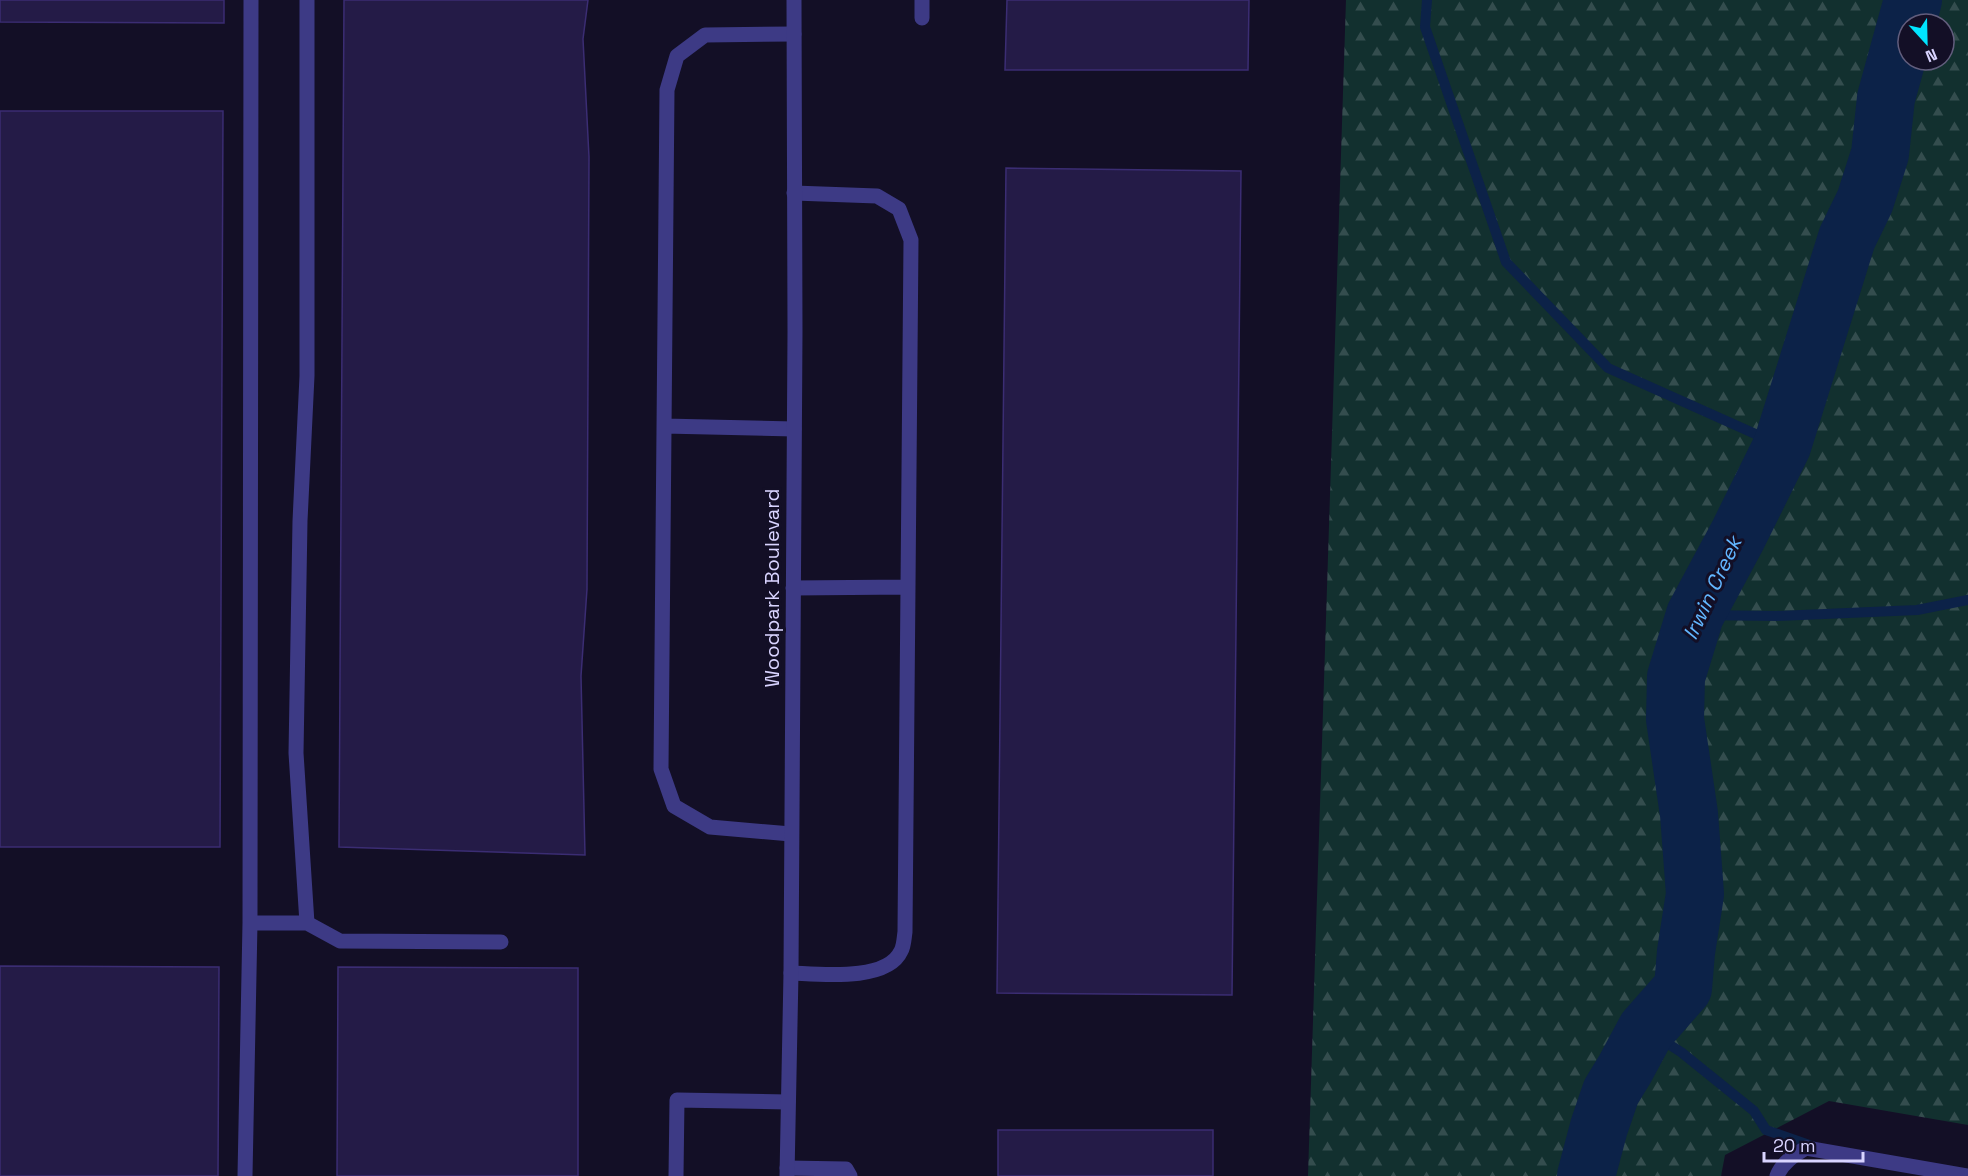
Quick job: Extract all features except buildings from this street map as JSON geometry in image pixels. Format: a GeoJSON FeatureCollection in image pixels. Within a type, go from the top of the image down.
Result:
{"type":"FeatureCollection","features":[{"type":"Feature","properties":{"kind":"street"},"geometry":{"type":"LineString","coordinates":[[244,1176],[250,923],[251,0]]}},
{"type":"Feature","properties":{"kind":"street"},"geometry":{"type":"LineString","coordinates":[[306,923],[296,753],[300,521],[307,376],[307,0]]}},
{"type":"Feature","properties":{"kind":"street","name":"Woodpark Boulevard"},"geometry":{"type":"LineString","coordinates":[[787,1172],[792,834],[794,0]]}},
{"type":"Feature","properties":{"kind":"street"},"geometry":{"type":"LineString","coordinates":[[922,0],[922,18]]}},
{"type":"Feature","properties":{"kind":"street"},"geometry":{"type":"LineString","coordinates":[[792,834],[710,827],[674,806],[661,770],[667,90],[677,56],[705,35],[794,34]]}},
{"type":"Feature","properties":{"kind":"street"},"geometry":{"type":"LineString","coordinates":[[790,973],[852,975],[884,967],[901,952],[905,932],[911,240],[899,209],[877,196],[794,193]]}},
{"type":"Feature","properties":{"kind":"street"},"geometry":{"type":"LineString","coordinates":[[664,426],[794,429]]}},
{"type":"Feature","properties":{"kind":"street"},"geometry":{"type":"LineString","coordinates":[[793,588],[908,586]]}},
{"type":"Feature","properties":{"kind":"street"},"geometry":{"type":"LineString","coordinates":[[250,923],[306,923],[340,941],[501,942]]}},
{"type":"Feature","properties":{"kind":"street"},"geometry":{"type":"LineString","coordinates":[[676,1176],[677,1100],[788,1102]]}},
{"type":"Feature","properties":{"kind":"street"},"geometry":{"type":"LineString","coordinates":[[1777,1176],[1779,1170],[1793,1155],[1806,1148],[1968,1176]]}},
{"type":"Feature","properties":{"kind":"street"},"geometry":{"type":"LineString","coordinates":[[787,1172],[846,1169],[850,1176]]}},
{"type":"Feature","properties":{"kind":"green space"},"geometry":{"type":"Polygon","coordinates":[[[1346,0],[1968,0],[1968,1125],[1829,1101],[1725,1155],[1721,1176],[1308,1176],[1346,0]]]}},
{"type":"Feature","properties":{"kind":"waterway"},"geometry":{"type":"LineString","coordinates":[[1427,0],[1425,27],[1506,262],[1608,368],[1782,446]]}},
{"type":"Feature","properties":{"kind":"waterway","name":"Irwin Creek"},"geometry":{"type":"LineString","coordinates":[[1586,1176],[1611,1092],[1646,1030],[1683,988],[1695,894],[1689,814],[1675,719],[1676,677],[1695,615],[1782,446],[1847,238],[1865,201],[1880,154],[1886,98],[1913,0]]}},
{"type":"Feature","properties":{"kind":"waterway"},"geometry":{"type":"LineString","coordinates":[[1695,615],[1777,616],[1917,610],[1968,600]]}},
{"type":"Feature","properties":{"kind":"waterway"},"geometry":{"type":"LineString","coordinates":[[1646,1030],[1681,1052],[1754,1111],[1766,1130],[1815,1147]]}}]}
